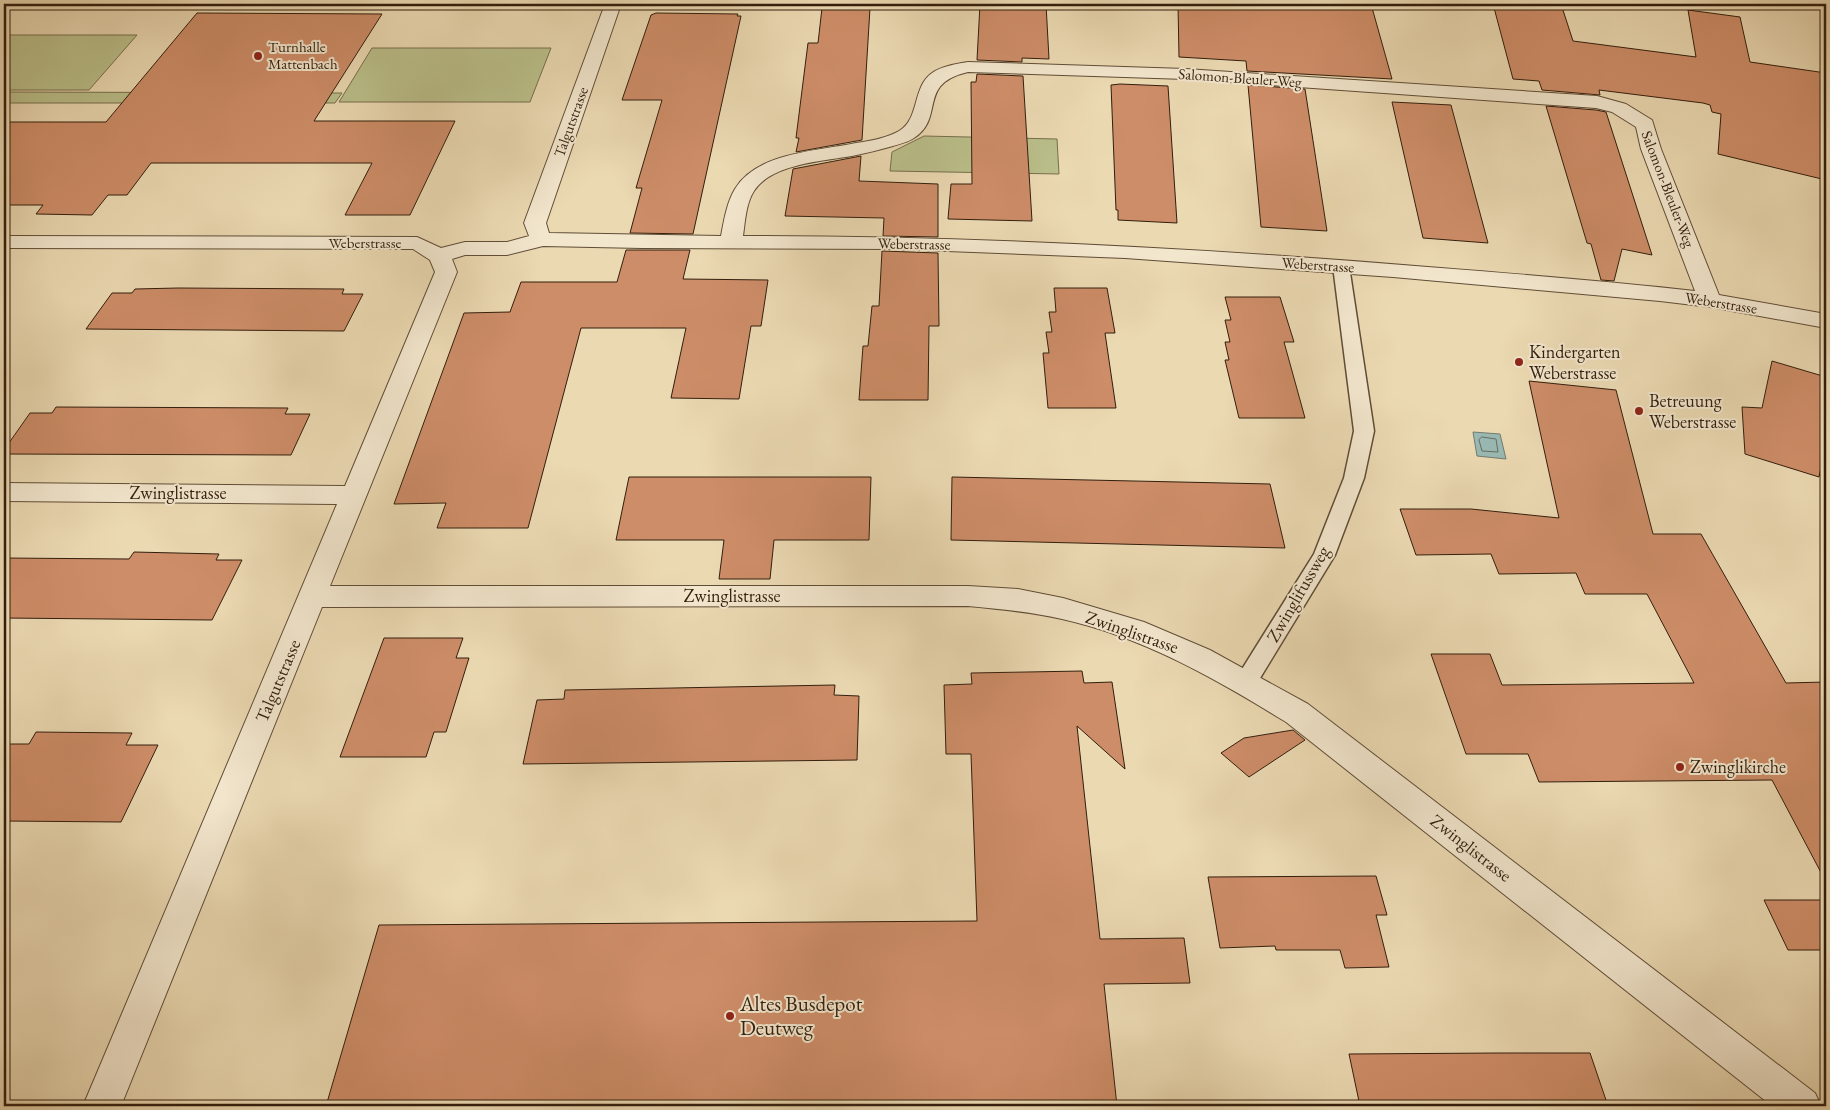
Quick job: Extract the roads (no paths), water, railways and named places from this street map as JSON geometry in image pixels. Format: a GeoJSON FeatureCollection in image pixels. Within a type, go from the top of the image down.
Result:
{"type":"FeatureCollection","features":[{"type":"Feature","properties":{"kind":"street","name":"Talgutstrasse"},"geometry":{"type":"LineString","coordinates":[[541,240],[535,223],[613,4]]}},
{"type":"Feature","properties":{"kind":"street","name":"Salomon-Bleuler-Weg"},"geometry":{"type":"LineString","coordinates":[[731,242],[732,230],[745,188],[770,168],[804,158],[874,147],[909,133],[921,119],[931,84],[947,72],[968,67],[1186,74],[1597,102],[1619,108],[1645,124],[1651,149],[1710,300]]}},
{"type":"Feature","properties":{"kind":"street","name":"Weberstrasse"},"geometry":{"type":"LineString","coordinates":[[4,242],[417,243],[440,256],[457,248],[501,249],[541,240],[945,244],[1105,251],[1341,266],[1558,284],[1710,300],[1826,321]]}},
{"type":"Feature","properties":{"kind":"street","name":"Talgutstrasse"},"geometry":{"type":"LineString","coordinates":[[102,1106],[446,272],[440,256]]}},
{"type":"Feature","properties":{"kind":"street","name":"Zwinglistrasse"},"geometry":{"type":"LineString","coordinates":[[4,492],[353,495]]}},
{"type":"Feature","properties":{"kind":"street","name":"Zwinglistrasse"},"geometry":{"type":"LineString","coordinates":[[313,596],[968,596],[1025,601],[1095,616],[1192,653],[1246,682],[1297,713],[1802,1106]]}},
{"type":"Feature","properties":{"kind":"lane","name":"Zwinglifussweg"},"geometry":{"type":"LineString","coordinates":[[1246,682],[1324,556],[1354,478],[1364,431],[1341,266]]}},
{"type":"Feature","properties":{"kind":"water"},"geometry":{"type":"Polygon","coordinates":[[[1473,432],[1500,434],[1506,459],[1477,456],[1473,432]]]}},
{"type":"Feature","properties":{"kind":"place","name":"Turnhalle Mattenbach"},"geometry":{"type":"Point","coordinates":[258,56]}},
{"type":"Feature","properties":{"kind":"place","name":"Kindergarten Weberstrasse"},"geometry":{"type":"Point","coordinates":[1519,362]}},
{"type":"Feature","properties":{"kind":"place","name":"Betreuung Weberstrasse"},"geometry":{"type":"Point","coordinates":[1639,411]}},
{"type":"Feature","properties":{"kind":"place","name":"Zwinglikirche"},"geometry":{"type":"Point","coordinates":[1680,767]}},
{"type":"Feature","properties":{"kind":"place","name":"Altes Busdepot Deutweg"},"geometry":{"type":"Point","coordinates":[730,1016]}}]}
